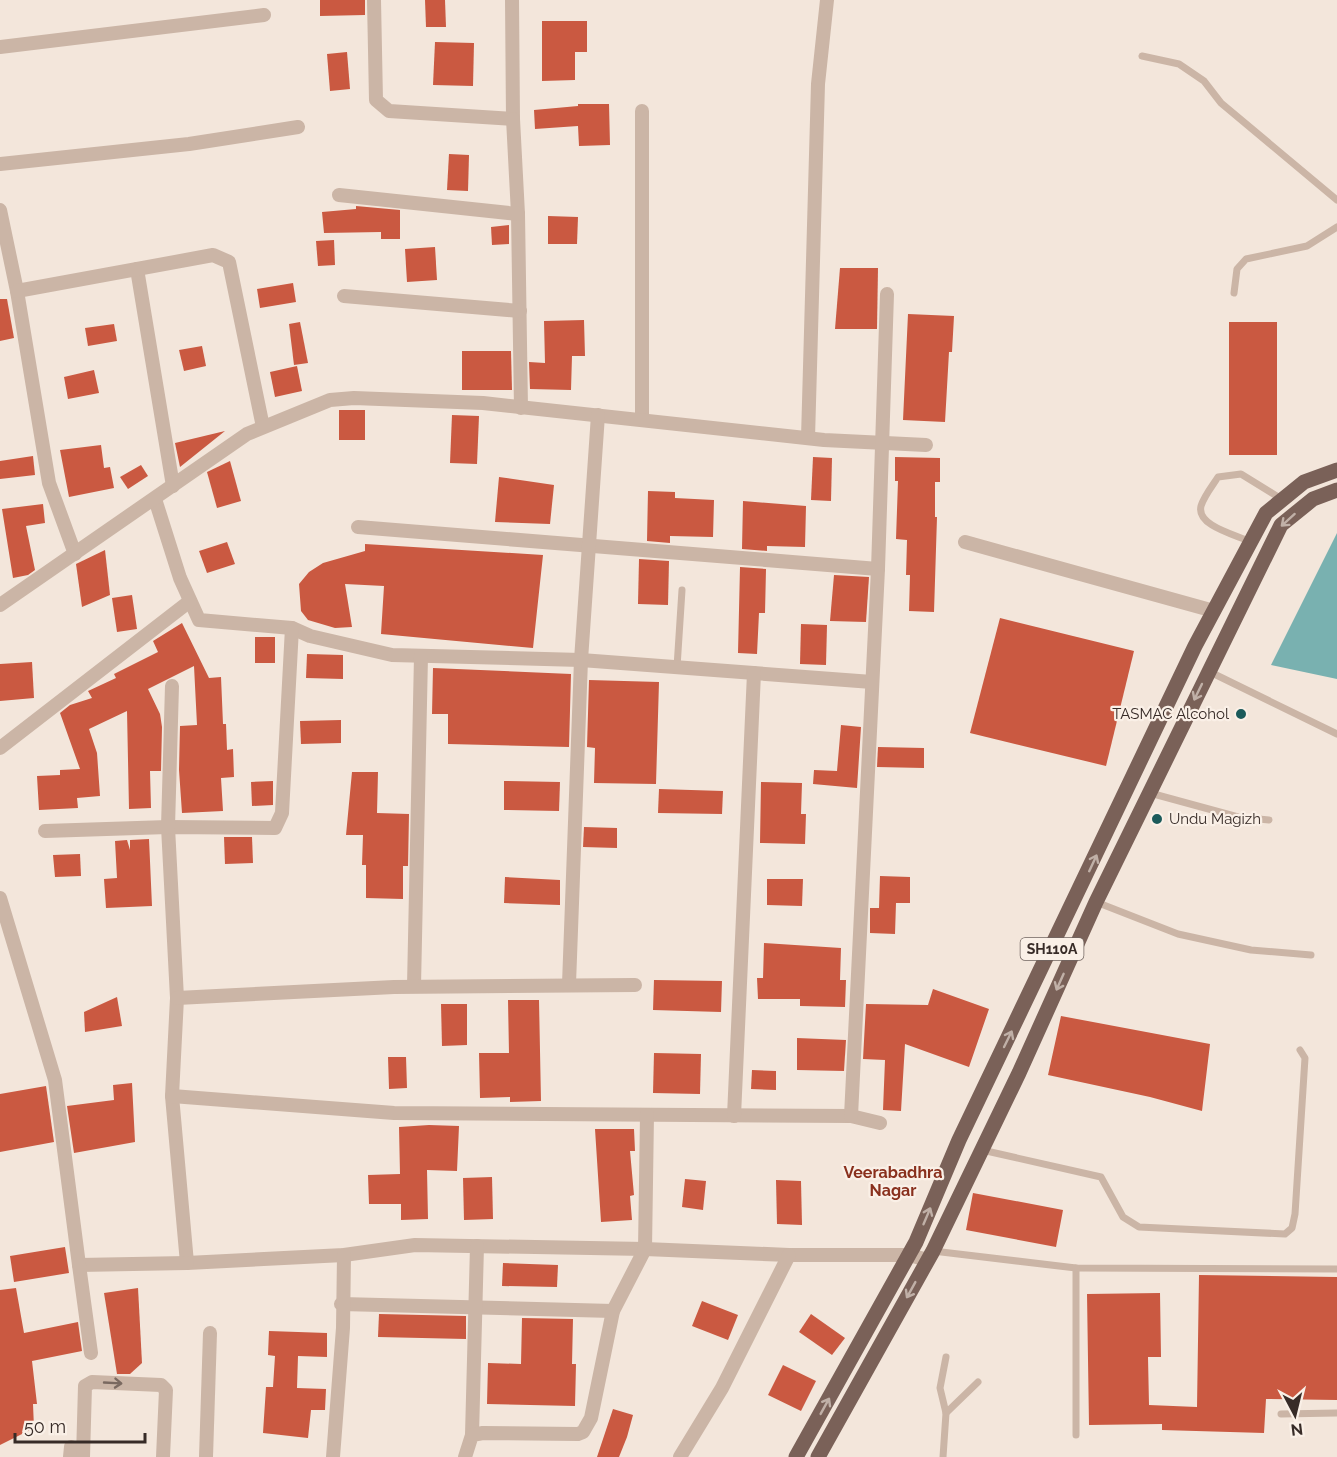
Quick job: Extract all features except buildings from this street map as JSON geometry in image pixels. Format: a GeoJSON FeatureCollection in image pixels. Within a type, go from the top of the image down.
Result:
{"type":"FeatureCollection","features":[{"type":"Feature","properties":{"kind":"main road","name":"SH110A"},"geometry":{"type":"LineString","coordinates":[[796,1457],[909,1255],[959,1140],[1214,611],[1266,513],[1304,482],[1337,470]]}},
{"type":"Feature","properties":{"kind":"main road","name":"SH110A"},"geometry":{"type":"LineString","coordinates":[[818,1457],[930,1256],[982,1150],[1096,902],[1281,525],[1313,499],[1337,490]]}},
{"type":"Feature","properties":{"kind":"street"},"geometry":{"type":"LineString","coordinates":[[374,0],[376,100],[390,111],[513,119]]}},
{"type":"Feature","properties":{"kind":"street"},"geometry":{"type":"LineString","coordinates":[[512,0],[521,408]]}},
{"type":"Feature","properties":{"kind":"street"},"geometry":{"type":"LineString","coordinates":[[808,438],[818,84],[827,0]]}},
{"type":"Feature","properties":{"kind":"street"},"geometry":{"type":"LineString","coordinates":[[0,46],[264,15]]}},
{"type":"Feature","properties":{"kind":"street"},"geometry":{"type":"LineString","coordinates":[[642,111],[642,420]]}},
{"type":"Feature","properties":{"kind":"street"},"geometry":{"type":"LineString","coordinates":[[0,164],[189,144],[298,127]]}},
{"type":"Feature","properties":{"kind":"street"},"geometry":{"type":"LineString","coordinates":[[339,195],[518,214]]}},
{"type":"Feature","properties":{"kind":"street"},"geometry":{"type":"LineString","coordinates":[[0,210],[17,291],[49,483],[75,554]]}},
{"type":"Feature","properties":{"kind":"street"},"geometry":{"type":"LineString","coordinates":[[17,291],[213,255],[229,262],[263,427]]}},
{"type":"Feature","properties":{"kind":"street"},"geometry":{"type":"LineString","coordinates":[[137,269],[173,486]]}},
{"type":"Feature","properties":{"kind":"street"},"geometry":{"type":"LineString","coordinates":[[851,1116],[878,569],[887,294]]}},
{"type":"Feature","properties":{"kind":"street"},"geometry":{"type":"LineString","coordinates":[[344,296],[520,311]]}},
{"type":"Feature","properties":{"kind":"street"},"geometry":{"type":"LineString","coordinates":[[0,604],[247,434],[330,400],[483,403],[808,438],[882,445],[926,445]]}},
{"type":"Feature","properties":{"kind":"street"},"geometry":{"type":"LineString","coordinates":[[569,984],[581,660],[598,415]]}},
{"type":"Feature","properties":{"kind":"street"},"geometry":{"type":"LineString","coordinates":[[155,499],[180,578],[199,620],[292,628],[310,636],[392,655],[581,660],[872,682]]}},
{"type":"Feature","properties":{"kind":"street"},"geometry":{"type":"LineString","coordinates":[[358,527],[878,569]]}},
{"type":"Feature","properties":{"kind":"street"},"geometry":{"type":"LineString","coordinates":[[965,542],[1214,611]]}},
{"type":"Feature","properties":{"kind":"street"},"geometry":{"type":"LineString","coordinates":[[0,748],[190,601]]}},
{"type":"Feature","properties":{"kind":"street"},"geometry":{"type":"LineString","coordinates":[[45,831],[168,827],[275,828],[282,813],[292,628]]}},
{"type":"Feature","properties":{"kind":"street"},"geometry":{"type":"LineString","coordinates":[[414,986],[421,656]]}},
{"type":"Feature","properties":{"kind":"street"},"geometry":{"type":"LineString","coordinates":[[734,1116],[754,673]]}},
{"type":"Feature","properties":{"kind":"street"},"geometry":{"type":"LineString","coordinates":[[172,687],[168,827],[177,998],[172,1096],[187,1263]]}},
{"type":"Feature","properties":{"kind":"street"},"geometry":{"type":"LineString","coordinates":[[0,898],[55,1080],[91,1353]]}},
{"type":"Feature","properties":{"kind":"street"},"geometry":{"type":"LineString","coordinates":[[177,998],[414,986],[635,985]]}},
{"type":"Feature","properties":{"kind":"street"},"geometry":{"type":"LineString","coordinates":[[172,1096],[394,1113],[851,1116],[880,1123]]}},
{"type":"Feature","properties":{"kind":"street"},"geometry":{"type":"LineString","coordinates":[[472,1436],[483,1433],[578,1434],[583,1432],[591,1418],[613,1311],[645,1249],[647,1115]]}},
{"type":"Feature","properties":{"kind":"street"},"geometry":{"type":"LineString","coordinates":[[79,1265],[187,1263],[344,1255],[415,1245],[645,1249],[789,1255],[930,1256]]}},
{"type":"Feature","properties":{"kind":"street"},"geometry":{"type":"LineString","coordinates":[[465,1457],[472,1436],[477,1246]]}},
{"type":"Feature","properties":{"kind":"street"},"geometry":{"type":"LineString","coordinates":[[333,1457],[342,1328],[344,1255]]}},
{"type":"Feature","properties":{"kind":"street"},"geometry":{"type":"LineString","coordinates":[[680,1457],[722,1388],[789,1255]]}},
{"type":"Feature","properties":{"kind":"street"},"geometry":{"type":"LineString","coordinates":[[341,1304],[613,1311]]}},
{"type":"Feature","properties":{"kind":"street"},"geometry":{"type":"LineString","coordinates":[[206,1457],[210,1333]]}},
{"type":"Feature","properties":{"kind":"street"},"geometry":{"type":"LineString","coordinates":[[83,1457],[85,1386],[92,1382],[160,1385],[166,1390],[163,1457]]}},
{"type":"Feature","properties":{"kind":"lane"},"geometry":{"type":"LineString","coordinates":[[1142,56],[1179,64],[1204,81],[1221,103],[1337,200]]}},
{"type":"Feature","properties":{"kind":"lane"},"geometry":{"type":"LineString","coordinates":[[1234,293],[1237,269],[1246,259],[1307,246],[1337,227]]}},
{"type":"Feature","properties":{"kind":"lane"},"geometry":{"type":"LineString","coordinates":[[1251,542],[1207,522],[1202,514],[1201,506],[1218,477],[1241,474],[1283,500]]}},
{"type":"Feature","properties":{"kind":"lane"},"geometry":{"type":"LineString","coordinates":[[676,667],[682,590]]}},
{"type":"Feature","properties":{"kind":"lane"},"geometry":{"type":"LineString","coordinates":[[1208,671],[1337,734]]}},
{"type":"Feature","properties":{"kind":"lane"},"geometry":{"type":"LineString","coordinates":[[1150,793],[1238,817],[1269,820]]}},
{"type":"Feature","properties":{"kind":"lane"},"geometry":{"type":"LineString","coordinates":[[1096,902],[1178,934],[1251,950],[1311,955]]}},
{"type":"Feature","properties":{"kind":"lane"},"geometry":{"type":"LineString","coordinates":[[982,1150],[1101,1177],[1123,1217],[1139,1227],[1285,1234],[1292,1228],[1295,1214],[1305,1058],[1300,1050]]}},
{"type":"Feature","properties":{"kind":"lane"},"geometry":{"type":"LineString","coordinates":[[930,1256],[1076,1268],[1337,1269]]}},
{"type":"Feature","properties":{"kind":"lane"},"geometry":{"type":"LineString","coordinates":[[1076,1268],[1076,1435]]}},
{"type":"Feature","properties":{"kind":"lane"},"geometry":{"type":"LineString","coordinates":[[943,1457],[946,1413],[940,1388],[946,1358]]}},
{"type":"Feature","properties":{"kind":"lane"},"geometry":{"type":"LineString","coordinates":[[946,1413],[978,1382]]}},
{"type":"Feature","properties":{"kind":"lane"},"geometry":{"type":"LineString","coordinates":[[1281,1414],[1337,1413]]}},
{"type":"Feature","properties":{"kind":"water"},"geometry":{"type":"Polygon","coordinates":[[[1337,533],[1337,679],[1271,665],[1337,533]]]}},
{"type":"Feature","properties":{"kind":"place","name":"TASMAC Alcohol"},"geometry":{"type":"Point","coordinates":[1241,714]}},
{"type":"Feature","properties":{"kind":"place","name":"Undu Magizh"},"geometry":{"type":"Point","coordinates":[1157,819]}},
{"type":"Feature","properties":{"kind":"district","name":"Veerabadhra Nagar"},"geometry":{"type":"Point","coordinates":[893,1181]}}]}
